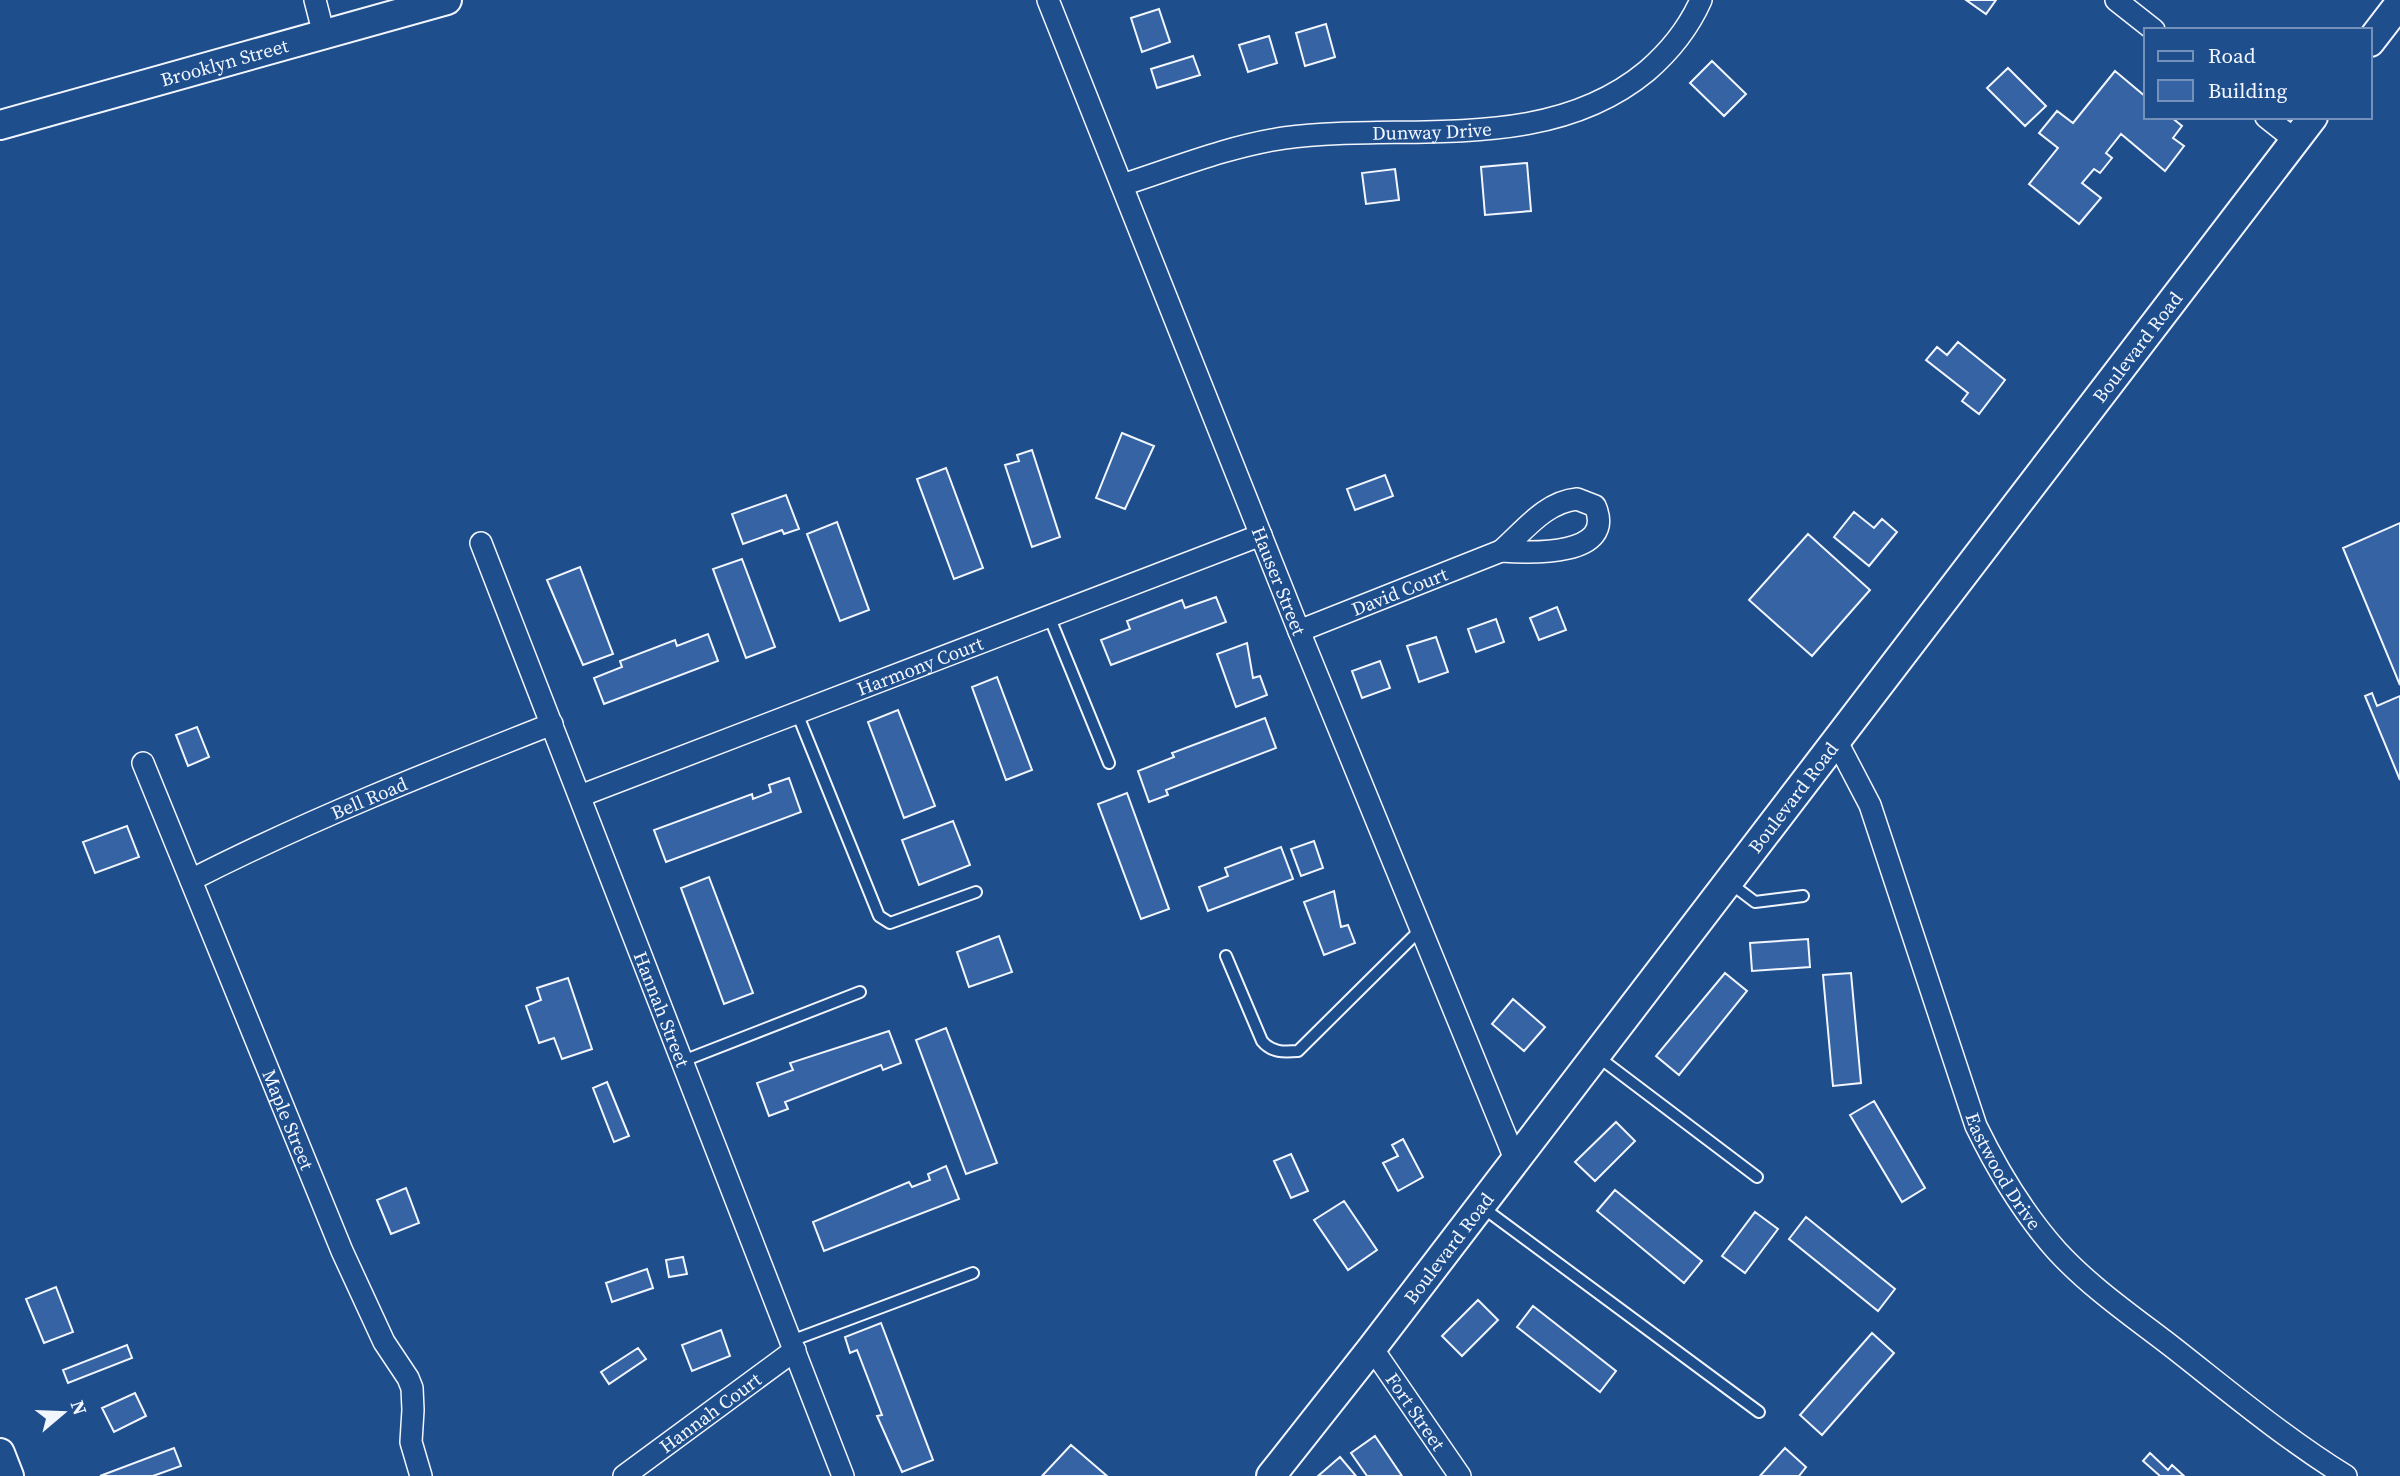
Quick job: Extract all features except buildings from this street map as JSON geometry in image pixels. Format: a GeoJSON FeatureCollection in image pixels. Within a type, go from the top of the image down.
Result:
{"type":"FeatureCollection","features":[{"type":"Feature","properties":{"kind":"street"},"geometry":{"type":"LineString","coordinates":[[315,0],[324,35]]}},
{"type":"Feature","properties":{"kind":"street","name":"Brooklyn Street"},"geometry":{"type":"LineString","coordinates":[[0,125],[447,0]]}},
{"type":"Feature","properties":{"kind":"street","name":"Hauser Street"},"geometry":{"type":"LineString","coordinates":[[1048,0],[1299,631],[1515,1159]]}},
{"type":"Feature","properties":{"kind":"street","name":"Dunway Drive"},"geometry":{"type":"LineString","coordinates":[[1122,185],[1227,151],[1286,138],[1367,132],[1485,130],[1564,116],[1616,94],[1662,58],[1674,44],[1701,0]]}},
{"type":"Feature","properties":{"kind":"street"},"geometry":{"type":"LineString","coordinates":[[2116,0],[2151,28]]}},
{"type":"Feature","properties":{"kind":"street"},"geometry":{"type":"LineString","coordinates":[[2372,39],[2400,3]]}},
{"type":"Feature","properties":{"kind":"street"},"geometry":{"type":"LineString","coordinates":[[2269,119],[2295,140]]}},
{"type":"Feature","properties":{"kind":"street","name":"Boulevard Road"},"geometry":{"type":"LineString","coordinates":[[1271,1476],[1372,1348],[2311,119]]}},
{"type":"Feature","properties":{"kind":"street","name":"Harmony Court"},"geometry":{"type":"LineString","coordinates":[[580,796],[1261,535]]}},
{"type":"Feature","properties":{"kind":"street","name":"Hannah Street"},"geometry":{"type":"LineString","coordinates":[[481,542],[844,1476]]}},
{"type":"Feature","properties":{"kind":"street","name":"David Court"},"geometry":{"type":"LineString","coordinates":[[1299,631],[1501,551]]}},
{"type":"Feature","properties":{"kind":"street","name":"Bell Road"},"geometry":{"type":"LineString","coordinates":[[191,880],[299,827],[552,724]]}},
{"type":"Feature","properties":{"kind":"street","name":"Eastwood Drive"},"geometry":{"type":"LineString","coordinates":[[1836,740],[1870,805],[1976,1126],[1994,1163],[2019,1203],[2058,1251],[2104,1294],[2248,1406],[2346,1476]]}},
{"type":"Feature","properties":{"kind":"street","name":"Maple Street"},"geometry":{"type":"LineString","coordinates":[[143,763],[342,1251],[384,1342],[412,1388],[411,1442],[421,1476]]}},
{"type":"Feature","properties":{"kind":"street","name":"Hannah Court"},"geometry":{"type":"LineString","coordinates":[[624,1476],[793,1346]]}},
{"type":"Feature","properties":{"kind":"street","name":"Fort Street"},"geometry":{"type":"LineString","coordinates":[[1372,1348],[1460,1476]]}},
{"type":"Feature","properties":{"kind":"street"},"geometry":{"type":"LineString","coordinates":[[0,1453],[9,1476]]}},
{"type":"Feature","properties":{"kind":"lane"},"geometry":{"type":"LineString","coordinates":[[1049,616],[1109,763]]}},
{"type":"Feature","properties":{"kind":"lane"},"geometry":{"type":"LineString","coordinates":[[797,713],[879,916],[890,923],[976,892]]}},
{"type":"Feature","properties":{"kind":"lane"},"geometry":{"type":"LineString","coordinates":[[1728,881],[1755,902],[1803,895]]}},
{"type":"Feature","properties":{"kind":"lane"},"geometry":{"type":"LineString","coordinates":[[1226,956],[1262,1041],[1269,1049],[1298,1051],[1421,929]]}},
{"type":"Feature","properties":{"kind":"lane"},"geometry":{"type":"LineString","coordinates":[[683,1061],[860,992]]}},
{"type":"Feature","properties":{"kind":"lane"},"geometry":{"type":"LineString","coordinates":[[1595,1055],[1757,1177]]}},
{"type":"Feature","properties":{"kind":"lane"},"geometry":{"type":"LineString","coordinates":[[1480,1205],[1759,1412]]}},
{"type":"Feature","properties":{"kind":"lane"},"geometry":{"type":"LineString","coordinates":[[793,1346],[973,1273]]}}]}
